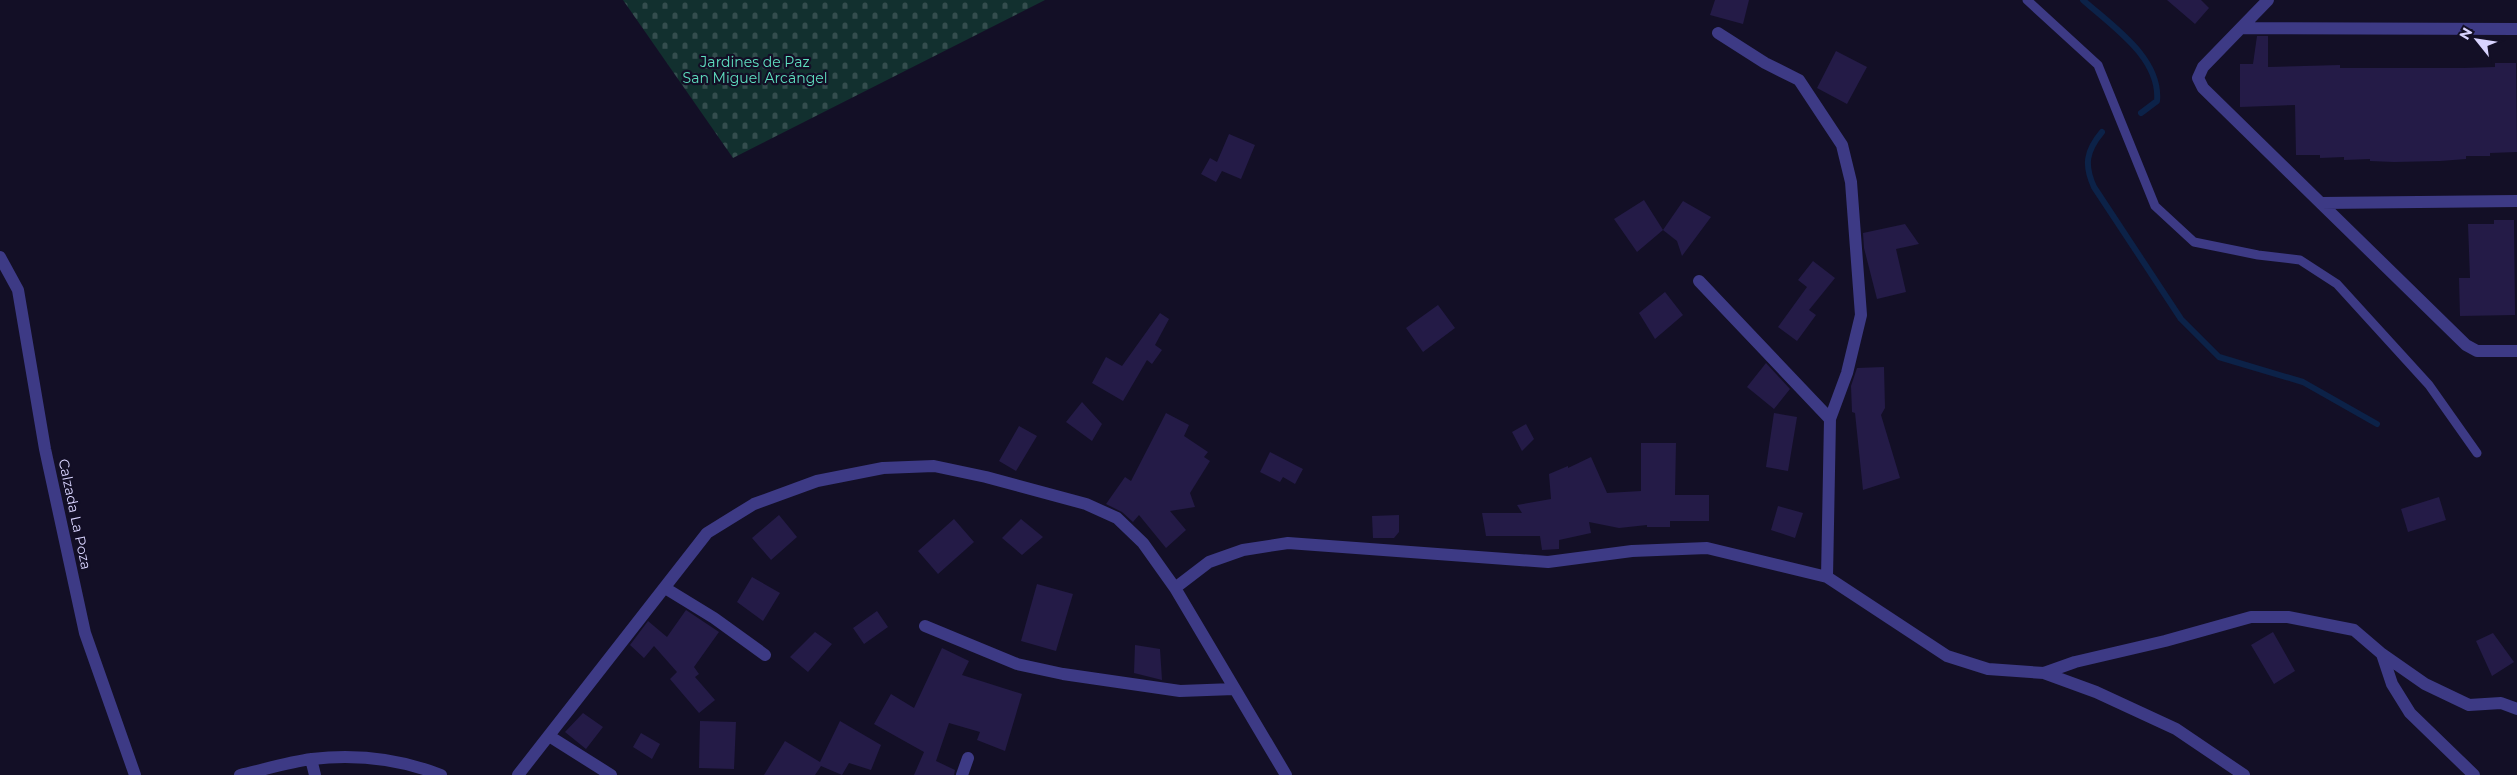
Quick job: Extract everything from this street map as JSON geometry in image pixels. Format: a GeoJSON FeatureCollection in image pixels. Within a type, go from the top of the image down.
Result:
{"type":"FeatureCollection","features":[{"type":"Feature","properties":{"kind":"street"},"geometry":{"type":"LineString","coordinates":[[2268,0],[2203,67],[2198,78],[2203,88],[2466,345],[2478,351],[2517,351]]}},
{"type":"Feature","properties":{"kind":"street"},"geometry":{"type":"LineString","coordinates":[[2241,28],[2517,29]]}},
{"type":"Feature","properties":{"kind":"street"},"geometry":{"type":"LineString","coordinates":[[1718,33],[1799,80],[1842,145],[1851,182],[1860,315],[1847,373],[1830,419],[1827,577]]}},
{"type":"Feature","properties":{"kind":"street"},"geometry":{"type":"LineString","coordinates":[[2321,203],[2517,200]]}},
{"type":"Feature","properties":{"kind":"street","name":"Calzada La Poza"},"geometry":{"type":"LineString","coordinates":[[0,258],[18,290],[45,449],[85,633],[135,775]]}},
{"type":"Feature","properties":{"kind":"street"},"geometry":{"type":"LineString","coordinates":[[1699,281],[1830,419]]}},
{"type":"Feature","properties":{"kind":"street"},"geometry":{"type":"LineString","coordinates":[[518,775],[707,533],[754,504],[827,479],[883,468],[934,466],[986,477],[1086,504],[1117,518],[1143,543],[1175,588],[1286,775]]}},
{"type":"Feature","properties":{"kind":"street"},"geometry":{"type":"LineString","coordinates":[[1175,588],[1210,562],[1243,550],[1288,543],[1548,562],[1632,551],[1707,548],[1827,577],[1947,656],[1988,669],[2044,673],[2096,692],[2176,729],[2244,775]]}},
{"type":"Feature","properties":{"kind":"street"},"geometry":{"type":"LineString","coordinates":[[665,588],[714,618],[765,655]]}},
{"type":"Feature","properties":{"kind":"street"},"geometry":{"type":"LineString","coordinates":[[2044,673],[2075,662],[2165,641],[2251,617],[2288,617],[2354,630],[2382,654],[2425,684],[2469,705],[2501,704],[2517,709]]}},
{"type":"Feature","properties":{"kind":"street"},"geometry":{"type":"LineString","coordinates":[[925,626],[1017,664],[1063,674],[1180,691],[1234,688]]}},
{"type":"Feature","properties":{"kind":"street"},"geometry":{"type":"LineString","coordinates":[[2382,654],[2392,684],[2410,714],[2474,775]]}},
{"type":"Feature","properties":{"kind":"street"},"geometry":{"type":"LineString","coordinates":[[549,736],[611,775]]}},
{"type":"Feature","properties":{"kind":"street"},"geometry":{"type":"LineString","coordinates":[[962,775],[968,758]]}},
{"type":"Feature","properties":{"kind":"street"},"geometry":{"type":"LineString","coordinates":[[311,759],[315,775]]}},
{"type":"Feature","properties":{"kind":"street"},"geometry":{"type":"LineString","coordinates":[[240,775],[311,759],[387,759],[441,775]]}},
{"type":"Feature","properties":{"kind":"lane"},"geometry":{"type":"LineString","coordinates":[[2027,0],[2098,65],[2155,206],[2194,242],[2258,255],[2300,260],[2336,284],[2429,385],[2477,453]]}},
{"type":"Feature","properties":{"kind":"green space","name":"Jardines de Paz San Miguel Arcángel"},"geometry":{"type":"Polygon","coordinates":[[[623,0],[1045,0],[733,158],[623,0]]]}},
{"type":"Feature","properties":{"kind":"building"},"geometry":{"type":"Polygon","coordinates":[[[1715,0],[1749,0],[1743,24],[1710,15],[1715,0]]]}},
{"type":"Feature","properties":{"kind":"building"},"geometry":{"type":"Polygon","coordinates":[[[2167,0],[2201,0],[2209,8],[2195,24],[2167,0]]]}},
{"type":"Feature","properties":{"kind":"building"},"geometry":{"type":"Polygon","coordinates":[[[2257,36],[2268,36],[2268,67],[2340,65],[2340,68],[2464,68],[2495,67],[2495,63],[2516,63],[2517,152],[2490,153],[2490,156],[2466,156],[2466,159],[2394,162],[2370,161],[2370,159],[2344,160],[2344,157],[2320,158],[2320,155],[2296,155],[2295,105],[2240,107],[2240,64],[2253,64],[2257,36]]]}},
{"type":"Feature","properties":{"kind":"building"},"geometry":{"type":"Polygon","coordinates":[[[1836,51],[1867,67],[1847,104],[1817,88],[1836,51]]]}},
{"type":"Feature","properties":{"kind":"building"},"geometry":{"type":"Polygon","coordinates":[[[1229,134],[1255,145],[1241,179],[1222,171],[1216,182],[1201,174],[1210,158],[1217,162],[1229,134]]]}},
{"type":"Feature","properties":{"kind":"building"},"geometry":{"type":"Polygon","coordinates":[[[1644,200],[1663,230],[1637,252],[1614,219],[1644,200]]]}},
{"type":"Feature","properties":{"kind":"building"},"geometry":{"type":"Polygon","coordinates":[[[1683,201],[1711,217],[1682,256],[1677,241],[1663,230],[1683,201]]]}},
{"type":"Feature","properties":{"kind":"building"},"geometry":{"type":"Polygon","coordinates":[[[2494,220],[2514,220],[2515,315],[2460,316],[2459,278],[2470,278],[2468,224],[2494,224],[2494,220]]]}},
{"type":"Feature","properties":{"kind":"building"},"geometry":{"type":"Polygon","coordinates":[[[1905,224],[1919,244],[1896,249],[1906,292],[1877,299],[1864,248],[1863,233],[1905,224]]]}},
{"type":"Feature","properties":{"kind":"building"},"geometry":{"type":"Polygon","coordinates":[[[1813,261],[1835,278],[1809,310],[1816,315],[1797,341],[1778,327],[1807,287],[1798,280],[1813,261]]]}},
{"type":"Feature","properties":{"kind":"building"},"geometry":{"type":"Polygon","coordinates":[[[1665,292],[1683,315],[1655,339],[1639,313],[1665,292]]]}},
{"type":"Feature","properties":{"kind":"building"},"geometry":{"type":"Polygon","coordinates":[[[1438,305],[1455,328],[1423,352],[1406,328],[1438,305]]]}},
{"type":"Feature","properties":{"kind":"building"},"geometry":{"type":"Polygon","coordinates":[[[1160,313],[1169,319],[1155,345],[1162,350],[1152,364],[1147,360],[1123,401],[1092,383],[1106,357],[1122,366],[1160,313]]]}},
{"type":"Feature","properties":{"kind":"building"},"geometry":{"type":"Polygon","coordinates":[[[1766,363],[1790,389],[1774,409],[1747,387],[1766,363]]]}},
{"type":"Feature","properties":{"kind":"building"},"geometry":{"type":"Polygon","coordinates":[[[1884,367],[1885,408],[1881,415],[1900,478],[1863,490],[1855,413],[1852,412],[1851,386],[1857,368],[1884,367]]]}},
{"type":"Feature","properties":{"kind":"building"},"geometry":{"type":"Polygon","coordinates":[[[1082,402],[1102,424],[1092,441],[1066,422],[1082,402]]]}},
{"type":"Feature","properties":{"kind":"building"},"geometry":{"type":"Polygon","coordinates":[[[1166,413],[1189,425],[1184,436],[1208,452],[1204,457],[1210,461],[1190,493],[1195,507],[1170,511],[1186,530],[1166,548],[1139,515],[1133,522],[1122,512],[1106,504],[1125,477],[1131,481],[1166,413]]]}},
{"type":"Feature","properties":{"kind":"building"},"geometry":{"type":"Polygon","coordinates":[[[1774,413],[1797,417],[1788,471],[1766,467],[1774,413]]]}},
{"type":"Feature","properties":{"kind":"building"},"geometry":{"type":"Polygon","coordinates":[[[1526,424],[1534,439],[1522,451],[1512,432],[1526,424]]]}},
{"type":"Feature","properties":{"kind":"building"},"geometry":{"type":"Polygon","coordinates":[[[1019,426],[1037,436],[1016,471],[999,461],[1019,426]]]}},
{"type":"Feature","properties":{"kind":"building"},"geometry":{"type":"Polygon","coordinates":[[[1641,443],[1676,443],[1675,495],[1709,495],[1709,521],[1670,521],[1670,527],[1647,527],[1647,525],[1619,528],[1589,522],[1591,533],[1559,540],[1559,549],[1542,550],[1540,536],[1486,536],[1482,513],[1522,513],[1517,505],[1551,499],[1549,474],[1568,466],[1568,468],[1591,457],[1607,493],[1641,491],[1641,443]]]}},
{"type":"Feature","properties":{"kind":"building"},"geometry":{"type":"Polygon","coordinates":[[[1270,452],[1303,469],[1295,484],[1283,477],[1280,482],[1260,472],[1270,452]]]}},
{"type":"Feature","properties":{"kind":"building"},"geometry":{"type":"Polygon","coordinates":[[[2439,497],[2446,520],[2408,532],[2401,509],[2439,497]]]}},
{"type":"Feature","properties":{"kind":"building"},"geometry":{"type":"Polygon","coordinates":[[[1778,506],[1803,513],[1795,538],[1771,530],[1778,506]]]}},
{"type":"Feature","properties":{"kind":"building"},"geometry":{"type":"Polygon","coordinates":[[[779,515],[797,537],[771,560],[752,538],[779,515]]]}},
{"type":"Feature","properties":{"kind":"building"},"geometry":{"type":"Polygon","coordinates":[[[1399,515],[1399,532],[1394,538],[1373,538],[1372,516],[1399,515]]]}},
{"type":"Feature","properties":{"kind":"building"},"geometry":{"type":"Polygon","coordinates":[[[954,519],[974,542],[938,574],[918,551],[954,519]]]}},
{"type":"Feature","properties":{"kind":"building"},"geometry":{"type":"Polygon","coordinates":[[[1021,519],[1043,537],[1022,555],[1002,538],[1021,519]]]}},
{"type":"Feature","properties":{"kind":"building"},"geometry":{"type":"Polygon","coordinates":[[[752,577],[780,593],[763,621],[737,602],[752,577]]]}},
{"type":"Feature","properties":{"kind":"building"},"geometry":{"type":"Polygon","coordinates":[[[1037,584],[1073,594],[1056,651],[1021,641],[1037,584]]]}},
{"type":"Feature","properties":{"kind":"building"},"geometry":{"type":"Polygon","coordinates":[[[686,610],[719,632],[694,667],[699,674],[695,677],[715,700],[699,713],[670,679],[677,672],[654,646],[644,658],[630,645],[648,621],[667,637],[686,610]]]}},
{"type":"Feature","properties":{"kind":"building"},"geometry":{"type":"Polygon","coordinates":[[[877,611],[888,627],[864,644],[853,628],[877,611]]]}},
{"type":"Feature","properties":{"kind":"building"},"geometry":{"type":"Polygon","coordinates":[[[815,632],[832,644],[808,672],[790,657],[815,632]]]}},
{"type":"Feature","properties":{"kind":"building"},"geometry":{"type":"Polygon","coordinates":[[[2273,632],[2295,671],[2274,684],[2251,645],[2273,632]]]}},
{"type":"Feature","properties":{"kind":"building"},"geometry":{"type":"Polygon","coordinates":[[[2493,633],[2514,662],[2492,676],[2476,641],[2493,633]]]}},
{"type":"Feature","properties":{"kind":"building"},"geometry":{"type":"Polygon","coordinates":[[[1135,645],[1160,649],[1162,680],[1134,673],[1135,645]]]}},
{"type":"Feature","properties":{"kind":"building"},"geometry":{"type":"Polygon","coordinates":[[[942,648],[969,661],[962,675],[1022,694],[1005,751],[977,740],[980,732],[949,723],[936,761],[955,770],[954,775],[914,775],[924,752],[874,724],[891,694],[914,708],[942,648]]]}},
{"type":"Feature","properties":{"kind":"building"},"geometry":{"type":"Polygon","coordinates":[[[583,713],[603,727],[586,749],[565,732],[583,713]]]}},
{"type":"Feature","properties":{"kind":"building"},"geometry":{"type":"Polygon","coordinates":[[[700,721],[736,722],[734,769],[699,768],[700,721]]]}},
{"type":"Feature","properties":{"kind":"building"},"geometry":{"type":"Polygon","coordinates":[[[840,721],[881,745],[871,770],[849,763],[842,775],[821,766],[815,775],[764,775],[785,741],[820,762],[840,721]]]}},
{"type":"Feature","properties":{"kind":"building"},"geometry":{"type":"Polygon","coordinates":[[[641,733],[660,744],[652,759],[633,747],[641,733]]]}},
{"type":"Feature","properties":{"kind":"waterway"},"geometry":{"type":"LineString","coordinates":[[2083,0],[2132,44],[2143,57],[2151,71],[2156,85],[2157,101],[2141,113]]}},
{"type":"Feature","properties":{"kind":"waterway"},"geometry":{"type":"LineString","coordinates":[[2102,132],[2088,158],[2089,172],[2094,187],[2181,319],[2219,357],[2303,382],[2377,424]]}}]}
